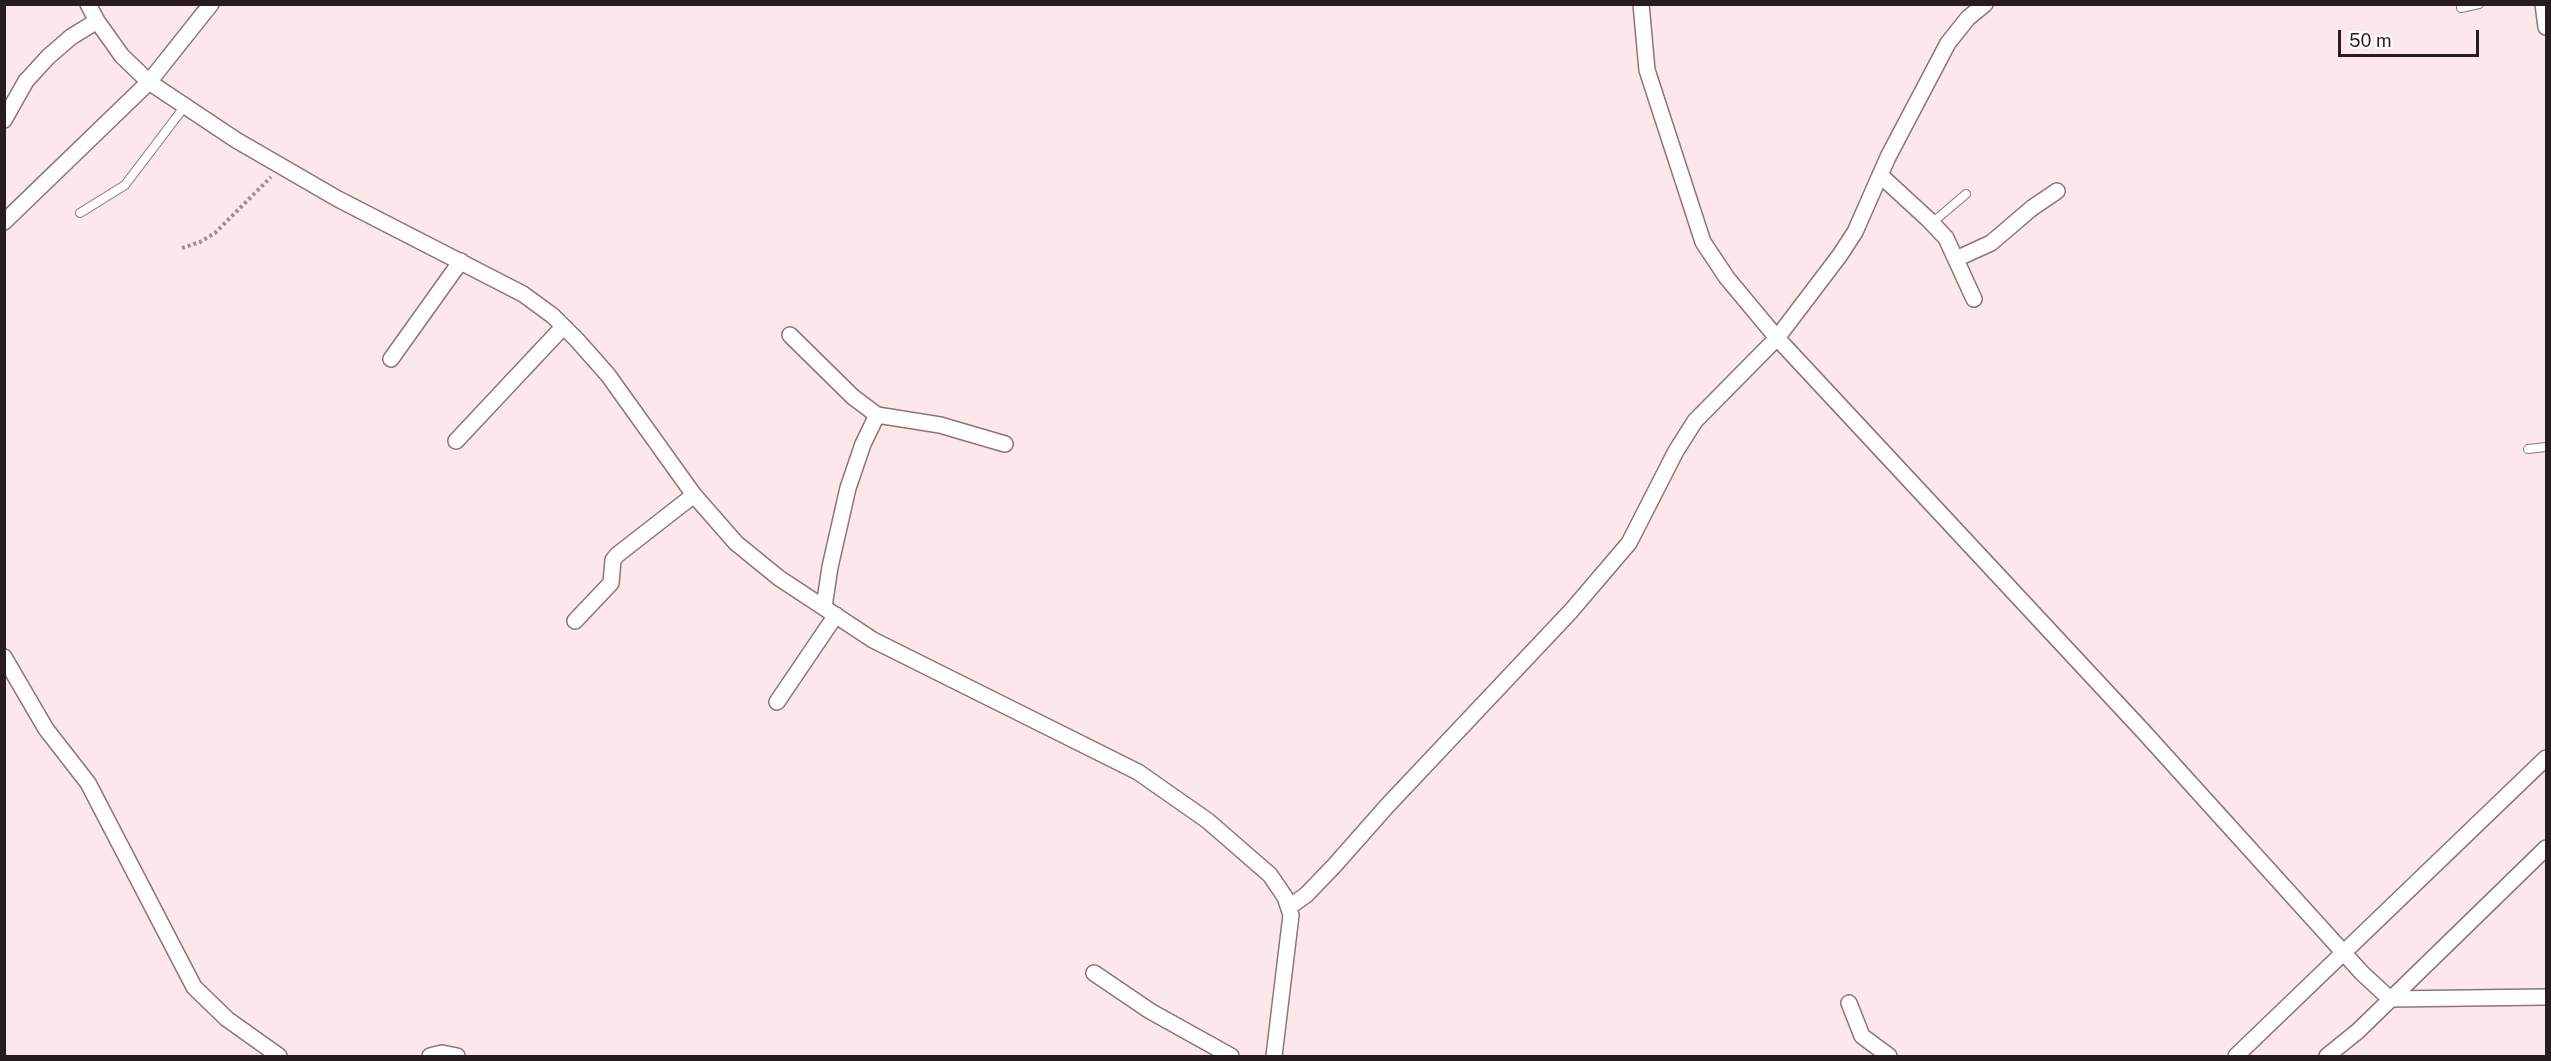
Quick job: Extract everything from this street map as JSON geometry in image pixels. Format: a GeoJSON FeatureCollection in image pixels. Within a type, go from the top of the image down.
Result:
{"type":"FeatureCollection","features":[{"type":"Feature","properties":{"kind":"street"},"geometry":{"type":"LineString","coordinates":[[88,4],[122,56],[149,82],[280,168],[523,294],[564,327],[608,375],[694,495],[736,543],[779,578],[873,640],[1138,772],[1174,795],[1246,852],[1275,881],[1289,907],[1290,931],[1274,1056]]}},
{"type":"Feature","properties":{"kind":"street"},"geometry":{"type":"LineString","coordinates":[[4,222],[149,82],[211,4]]}},
{"type":"Feature","properties":{"kind":"street"},"geometry":{"type":"LineString","coordinates":[[1641,4],[1647,70],[1703,242],[1727,278],[1777,338],[2143,731],[2362,973],[2386,995],[2547,997]]}},
{"type":"Feature","properties":{"kind":"street"},"geometry":{"type":"LineString","coordinates":[[1289,907],[1320,881],[1387,806],[1571,611],[1629,543],[1676,451],[1695,421],[1777,338],[1855,232],[1880,175],[1948,43],[1968,18],[1985,4]]}},
{"type":"Feature","properties":{"kind":"street"},"geometry":{"type":"LineString","coordinates":[[4,120],[27,81],[48,57],[71,37],[98,21]]}},
{"type":"Feature","properties":{"kind":"street"},"geometry":{"type":"LineString","coordinates":[[1880,175],[1946,238],[1974,299]]}},
{"type":"Feature","properties":{"kind":"street"},"geometry":{"type":"LineString","coordinates":[[1956,259],[1991,243],[2032,208],[2057,191]]}},
{"type":"Feature","properties":{"kind":"street"},"geometry":{"type":"LineString","coordinates":[[391,359],[461,261]]}},
{"type":"Feature","properties":{"kind":"street"},"geometry":{"type":"LineString","coordinates":[[456,441],[564,327]]}},
{"type":"Feature","properties":{"kind":"street"},"geometry":{"type":"LineString","coordinates":[[790,335],[853,397],[877,415],[940,425],[1005,444]]}},
{"type":"Feature","properties":{"kind":"street"},"geometry":{"type":"LineString","coordinates":[[777,702],[830,611],[832,558],[848,488],[863,444],[877,415]]}},
{"type":"Feature","properties":{"kind":"street"},"geometry":{"type":"LineString","coordinates":[[575,621],[611,583],[613,560],[617,555],[694,495]]}},
{"type":"Feature","properties":{"kind":"street"},"geometry":{"type":"LineString","coordinates":[[4,657],[46,729],[88,783],[194,987],[227,1019],[279,1056]]}},
{"type":"Feature","properties":{"kind":"street"},"geometry":{"type":"LineString","coordinates":[[2236,1056],[2547,758]]}},
{"type":"Feature","properties":{"kind":"street"},"geometry":{"type":"LineString","coordinates":[[2327,1056],[2358,1031],[2386,995],[2547,848]]}},
{"type":"Feature","properties":{"kind":"street"},"geometry":{"type":"LineString","coordinates":[[1094,973],[1150,1011],[1231,1056]]}},
{"type":"Feature","properties":{"kind":"street"},"geometry":{"type":"LineString","coordinates":[[1849,1003],[1862,1036],[1888,1056]]}},
{"type":"Feature","properties":{"kind":"street"},"geometry":{"type":"LineString","coordinates":[[430,1056],[442,1053],[457,1056]]}},
{"type":"Feature","properties":{"kind":"lane"},"geometry":{"type":"LineString","coordinates":[[2461,8],[2479,4]]}},
{"type":"Feature","properties":{"kind":"lane"},"geometry":{"type":"LineString","coordinates":[[81,213],[124,185],[185,106]]}},
{"type":"Feature","properties":{"kind":"lane"},"geometry":{"type":"LineString","coordinates":[[1932,223],[1966,194]]}},
{"type":"Feature","properties":{"kind":"lane"},"geometry":{"type":"LineString","coordinates":[[2528,450],[2547,447]]}},
{"type":"Feature","properties":{"kind":"path"},"geometry":{"type":"LineString","coordinates":[[182,248],[200,242],[215,233],[280,168]]}}]}
